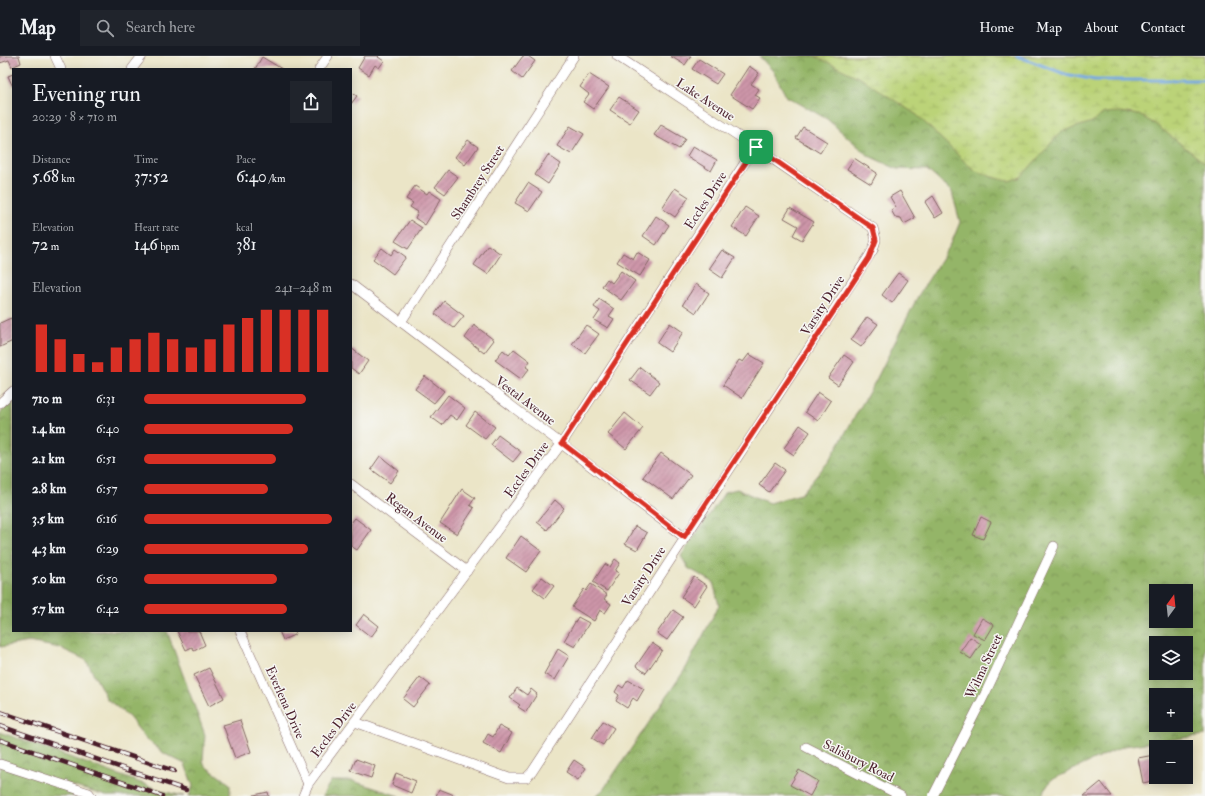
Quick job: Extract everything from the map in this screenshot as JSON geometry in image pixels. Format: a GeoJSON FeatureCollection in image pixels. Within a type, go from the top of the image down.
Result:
{"type":"FeatureCollection","features":[{"type":"Feature","properties":{"kind":"street"},"geometry":{"type":"LineString","coordinates":[[55,56],[61,68]]}},
{"type":"Feature","properties":{"kind":"street"},"geometry":{"type":"LineString","coordinates":[[133,68],[142,56]]}},
{"type":"Feature","properties":{"kind":"street"},"geometry":{"type":"LineString","coordinates":[[320,68],[328,56]]}},
{"type":"Feature","properties":{"kind":"street","name":"Shambrey Street"},"geometry":{"type":"LineString","coordinates":[[401,322],[574,56]]}},
{"type":"Feature","properties":{"kind":"street","name":"Lake Avenue"},"geometry":{"type":"LineString","coordinates":[[617,56],[756,147],[873,228],[876,234]]}},
{"type":"Feature","properties":{"kind":"street","name":"Eccles Drive"},"geometry":{"type":"LineString","coordinates":[[302,796],[308,784],[562,443],[756,147]]}},
{"type":"Feature","properties":{"kind":"street","name":"Varsity Drive"},"geometry":{"type":"LineString","coordinates":[[354,722],[509,778],[526,778],[532,772],[684,537],[869,258],[876,240],[876,234]]}},
{"type":"Feature","properties":{"kind":"street","name":"Vestal Avenue"},"geometry":{"type":"LineString","coordinates":[[352,285],[684,537]]}},
{"type":"Feature","properties":{"kind":"street"},"geometry":{"type":"LineString","coordinates":[[0,403],[12,392]]}},
{"type":"Feature","properties":{"kind":"street","name":"Regan Avenue"},"geometry":{"type":"LineString","coordinates":[[352,485],[467,571]]}},
{"type":"Feature","properties":{"kind":"street","name":"Wilma Street"},"geometry":{"type":"LineString","coordinates":[[933,796],[985,694],[1054,546]]}},
{"type":"Feature","properties":{"kind":"street","name":"Everlena Drive"},"geometry":{"type":"LineString","coordinates":[[240,632],[308,784]]}},
{"type":"Feature","properties":{"kind":"street","name":"Salisbury Road"},"geometry":{"type":"LineString","coordinates":[[806,747],[901,796]]}},
{"type":"Feature","properties":{"kind":"street"},"geometry":{"type":"LineString","coordinates":[[0,764],[90,795]]}},
{"type":"Feature","properties":{"kind":"green space"},"geometry":{"type":"Polygon","coordinates":[[[759,56],[1205,56],[1205,735],[1168,740],[1149,740],[1149,743],[1124,746],[1051,780],[1041,796],[595,796],[603,790],[686,668],[719,605],[713,582],[688,568],[681,556],[725,492],[737,489],[769,503],[801,494],[829,461],[876,380],[918,296],[951,244],[960,222],[952,192],[927,170],[897,169],[869,156],[827,119],[786,96],[773,71],[759,56]]]}},
{"type":"Feature","properties":{"kind":"green space"},"geometry":{"type":"Polygon","coordinates":[[[815,56],[1205,56],[1205,163],[1155,124],[1139,115],[1120,112],[1104,113],[1092,122],[1061,132],[1021,177],[1009,181],[995,178],[976,171],[967,164],[917,115],[862,79],[815,56]]]}},
{"type":"Feature","properties":{"kind":"green space"},"geometry":{"type":"Polygon","coordinates":[[[12,402],[12,632],[167,632],[205,735],[203,760],[205,766],[230,784],[230,796],[189,796],[193,786],[185,764],[165,754],[146,739],[129,717],[107,699],[86,660],[60,648],[29,642],[0,647],[0,413],[12,402]]]}},
{"type":"Feature","properties":{"kind":"green space"},"geometry":{"type":"Polygon","coordinates":[[[0,732],[166,792],[184,796],[106,796],[9,767],[75,789],[79,796],[0,796],[0,732]]]}},
{"type":"Feature","properties":{"kind":"green space"},"geometry":{"type":"Polygon","coordinates":[[[331,781],[353,781],[399,796],[322,796],[331,781]]]}},
{"type":"Feature","properties":{"kind":"building"},"geometry":{"type":"Polygon","coordinates":[[[0,56],[19,56],[21,63],[12,67],[9,60],[0,63],[0,56]]]}},
{"type":"Feature","properties":{"kind":"building"},"geometry":{"type":"Polygon","coordinates":[[[365,56],[379,56],[378,57],[384,61],[379,68],[375,65],[369,75],[358,68],[365,56]]]}},
{"type":"Feature","properties":{"kind":"building"},"geometry":{"type":"Polygon","coordinates":[[[523,56],[528,56],[535,61],[522,79],[512,71],[523,56]]]}},
{"type":"Feature","properties":{"kind":"building"},"geometry":{"type":"Polygon","coordinates":[[[670,56],[691,56],[685,65],[670,56]]]}},
{"type":"Feature","properties":{"kind":"building"},"geometry":{"type":"Polygon","coordinates":[[[262,57],[280,68],[256,68],[262,57]]]}},
{"type":"Feature","properties":{"kind":"building"},"geometry":{"type":"Polygon","coordinates":[[[699,59],[723,74],[716,84],[692,69],[699,59]]]}},
{"type":"Feature","properties":{"kind":"building"},"geometry":{"type":"Polygon","coordinates":[[[749,66],[759,73],[751,84],[759,89],[755,95],[760,98],[752,109],[730,95],[749,66]]]}},
{"type":"Feature","properties":{"kind":"building"},"geometry":{"type":"Polygon","coordinates":[[[12,74],[12,85],[8,76],[12,74]]]}},
{"type":"Feature","properties":{"kind":"building"},"geometry":{"type":"Polygon","coordinates":[[[589,74],[609,87],[593,109],[583,102],[589,94],[580,87],[589,74]]]}},
{"type":"Feature","properties":{"kind":"building"},"geometry":{"type":"Polygon","coordinates":[[[352,93],[357,96],[352,103],[352,93]]]}},
{"type":"Feature","properties":{"kind":"building"},"geometry":{"type":"Polygon","coordinates":[[[619,97],[639,110],[630,123],[610,110],[619,97]]]}},
{"type":"Feature","properties":{"kind":"building"},"geometry":{"type":"Polygon","coordinates":[[[661,125],[685,139],[679,149],[654,135],[661,125]]]}},
{"type":"Feature","properties":{"kind":"building"},"geometry":{"type":"Polygon","coordinates":[[[570,126],[584,134],[571,154],[557,146],[570,126]]]}},
{"type":"Feature","properties":{"kind":"building"},"geometry":{"type":"Polygon","coordinates":[[[803,127],[827,142],[820,153],[796,138],[803,127]]]}},
{"type":"Feature","properties":{"kind":"building"},"geometry":{"type":"Polygon","coordinates":[[[468,140],[478,147],[465,165],[455,157],[468,140]]]}},
{"type":"Feature","properties":{"kind":"building"},"geometry":{"type":"Polygon","coordinates":[[[693,146],[717,160],[711,171],[687,156],[693,146]]]}},
{"type":"Feature","properties":{"kind":"building"},"geometry":{"type":"Polygon","coordinates":[[[548,155],[561,164],[548,184],[535,175],[548,155]]]}},
{"type":"Feature","properties":{"kind":"building"},"geometry":{"type":"Polygon","coordinates":[[[854,158],[877,173],[871,184],[847,169],[854,158]]]}},
{"type":"Feature","properties":{"kind":"building"},"geometry":{"type":"Polygon","coordinates":[[[448,170],[458,177],[445,194],[435,187],[448,170]]]}},
{"type":"Feature","properties":{"kind":"building"},"geometry":{"type":"Polygon","coordinates":[[[528,183],[542,192],[529,211],[515,203],[528,183]]]}},
{"type":"Feature","properties":{"kind":"building"},"geometry":{"type":"Polygon","coordinates":[[[415,186],[427,194],[429,191],[441,199],[425,225],[415,218],[418,212],[410,207],[413,203],[406,199],[415,186]]]}},
{"type":"Feature","properties":{"kind":"building"},"geometry":{"type":"Polygon","coordinates":[[[675,188],[689,197],[675,217],[662,208],[675,188]]]}},
{"type":"Feature","properties":{"kind":"building"},"geometry":{"type":"Polygon","coordinates":[[[900,191],[915,218],[904,224],[901,218],[895,217],[891,210],[896,207],[890,197],[900,191]]]}},
{"type":"Feature","properties":{"kind":"building"},"geometry":{"type":"Polygon","coordinates":[[[933,196],[943,213],[935,218],[925,202],[933,196]]]}},
{"type":"Feature","properties":{"kind":"building"},"geometry":{"type":"Polygon","coordinates":[[[745,207],[759,216],[746,236],[732,227],[745,207]]]}},
{"type":"Feature","properties":{"kind":"building"},"geometry":{"type":"Polygon","coordinates":[[[790,208],[814,222],[802,240],[793,235],[798,226],[784,218],[790,208]]]}},
{"type":"Feature","properties":{"kind":"building"},"geometry":{"type":"Polygon","coordinates":[[[656,216],[669,225],[656,245],[643,236],[656,216]]]}},
{"type":"Feature","properties":{"kind":"building"},"geometry":{"type":"Polygon","coordinates":[[[410,220],[422,228],[408,249],[395,241],[410,220]]]}},
{"type":"Feature","properties":{"kind":"building"},"geometry":{"type":"Polygon","coordinates":[[[488,245],[501,254],[488,274],[474,265],[488,245]]]}},
{"type":"Feature","properties":{"kind":"building"},"geometry":{"type":"Polygon","coordinates":[[[382,248],[391,255],[395,249],[406,257],[393,274],[373,259],[382,248]]]}},
{"type":"Feature","properties":{"kind":"building"},"geometry":{"type":"Polygon","coordinates":[[[722,250],[735,258],[722,278],[709,269],[722,250]]]}},
{"type":"Feature","properties":{"kind":"building"},"geometry":{"type":"Polygon","coordinates":[[[637,252],[650,260],[640,276],[617,262],[623,253],[633,259],[637,252]]]}},
{"type":"Feature","properties":{"kind":"building"},"geometry":{"type":"Polygon","coordinates":[[[621,271],[635,281],[621,300],[602,286],[607,279],[612,283],[621,271]]]}},
{"type":"Feature","properties":{"kind":"building"},"geometry":{"type":"Polygon","coordinates":[[[898,273],[908,280],[892,303],[882,295],[898,273]]]}},
{"type":"Feature","properties":{"kind":"building"},"geometry":{"type":"Polygon","coordinates":[[[696,284],[709,293],[696,313],[683,304],[696,284]]]}},
{"type":"Feature","properties":{"kind":"building"},"geometry":{"type":"Polygon","coordinates":[[[599,299],[614,309],[609,316],[614,319],[608,328],[594,320],[600,311],[594,307],[599,299]]]}},
{"type":"Feature","properties":{"kind":"building"},"geometry":{"type":"Polygon","coordinates":[[[444,301],[464,316],[454,328],[435,314],[444,301]]]}},
{"type":"Feature","properties":{"kind":"building"},"geometry":{"type":"Polygon","coordinates":[[[867,317],[878,324],[861,347],[851,340],[867,317]]]}},
{"type":"Feature","properties":{"kind":"building"},"geometry":{"type":"Polygon","coordinates":[[[11,318],[12,320],[12,341],[0,347],[0,323],[11,318]]]}},
{"type":"Feature","properties":{"kind":"building"},"geometry":{"type":"Polygon","coordinates":[[[670,323],[683,332],[670,352],[657,343],[670,323]]]}},
{"type":"Feature","properties":{"kind":"building"},"geometry":{"type":"Polygon","coordinates":[[[474,325],[494,340],[484,353],[465,338],[474,325]]]}},
{"type":"Feature","properties":{"kind":"building"},"geometry":{"type":"Polygon","coordinates":[[[586,325],[599,334],[585,353],[572,344],[586,325]]]}},
{"type":"Feature","properties":{"kind":"building"},"geometry":{"type":"Polygon","coordinates":[[[352,349],[368,361],[359,374],[352,369],[352,349]]]}},
{"type":"Feature","properties":{"kind":"building"},"geometry":{"type":"Polygon","coordinates":[[[514,349],[530,361],[526,367],[529,369],[521,379],[495,360],[503,350],[509,355],[514,349]]]}},
{"type":"Feature","properties":{"kind":"building"},"geometry":{"type":"Polygon","coordinates":[[[749,354],[764,363],[742,398],[723,385],[739,360],[743,362],[749,354]]]}},
{"type":"Feature","properties":{"kind":"building"},"geometry":{"type":"Polygon","coordinates":[[[844,355],[854,362],[838,385],[828,378],[844,355]]]}},
{"type":"Feature","properties":{"kind":"building"},"geometry":{"type":"Polygon","coordinates":[[[640,367],[659,382],[650,394],[630,380],[640,367]]]}},
{"type":"Feature","properties":{"kind":"building"},"geometry":{"type":"Polygon","coordinates":[[[425,376],[444,391],[434,403],[415,389],[425,376]]]}},
{"type":"Feature","properties":{"kind":"building"},"geometry":{"type":"Polygon","coordinates":[[[818,392],[831,401],[818,421],[805,412],[818,392]]]}},
{"type":"Feature","properties":{"kind":"building"},"geometry":{"type":"Polygon","coordinates":[[[448,395],[465,408],[457,420],[450,415],[442,425],[431,417],[448,395]]]}},
{"type":"Feature","properties":{"kind":"building"},"geometry":{"type":"Polygon","coordinates":[[[475,412],[495,427],[485,439],[466,425],[475,412]]]}},
{"type":"Feature","properties":{"kind":"building"},"geometry":{"type":"Polygon","coordinates":[[[625,413],[643,428],[626,449],[608,434],[625,413]]]}},
{"type":"Feature","properties":{"kind":"building"},"geometry":{"type":"Polygon","coordinates":[[[800,425],[810,432],[794,455],[784,448],[800,425]]]}},
{"type":"Feature","properties":{"kind":"building"},"geometry":{"type":"Polygon","coordinates":[[[498,435],[521,452],[513,462],[491,445],[498,435]]]}},
{"type":"Feature","properties":{"kind":"building"},"geometry":{"type":"Polygon","coordinates":[[[661,453],[691,475],[673,499],[643,477],[661,453]]]}},
{"type":"Feature","properties":{"kind":"building"},"geometry":{"type":"Polygon","coordinates":[[[380,456],[399,471],[390,483],[371,469],[380,456]]]}},
{"type":"Feature","properties":{"kind":"building"},"geometry":{"type":"Polygon","coordinates":[[[775,463],[785,470],[769,492],[759,485],[775,463]]]}},
{"type":"Feature","properties":{"kind":"building"},"geometry":{"type":"Polygon","coordinates":[[[462,489],[475,498],[470,505],[474,508],[457,534],[440,523],[462,489]]]}},
{"type":"Feature","properties":{"kind":"building"},"geometry":{"type":"Polygon","coordinates":[[[555,500],[564,508],[547,530],[537,522],[555,500]]]}},
{"type":"Feature","properties":{"kind":"building"},"geometry":{"type":"Polygon","coordinates":[[[981,517],[991,522],[983,539],[973,535],[981,517]]]}},
{"type":"Feature","properties":{"kind":"building"},"geometry":{"type":"Polygon","coordinates":[[[355,518],[371,530],[357,550],[352,547],[352,522],[355,518]]]}},
{"type":"Feature","properties":{"kind":"building"},"geometry":{"type":"Polygon","coordinates":[[[635,526],[647,533],[637,550],[625,544],[635,526]]]}},
{"type":"Feature","properties":{"kind":"building"},"geometry":{"type":"Polygon","coordinates":[[[521,536],[541,551],[526,572],[506,558],[521,536]]]}},
{"type":"Feature","properties":{"kind":"building"},"geometry":{"type":"Polygon","coordinates":[[[615,559],[620,563],[615,571],[619,573],[607,591],[593,582],[605,564],[610,567],[615,559]]]}},
{"type":"Feature","properties":{"kind":"building"},"geometry":{"type":"Polygon","coordinates":[[[542,577],[554,586],[545,598],[533,589],[542,577]]]}},
{"type":"Feature","properties":{"kind":"building"},"geometry":{"type":"Polygon","coordinates":[[[694,577],[707,586],[694,606],[681,597],[694,577]]]}},
{"type":"Feature","properties":{"kind":"building"},"geometry":{"type":"Polygon","coordinates":[[[591,584],[607,595],[604,599],[611,604],[605,613],[600,610],[594,621],[572,607],[584,589],[586,591],[591,584]]]}},
{"type":"Feature","properties":{"kind":"building"},"geometry":{"type":"Polygon","coordinates":[[[673,610],[683,617],[667,640],[657,633],[673,610]]]}},
{"type":"Feature","properties":{"kind":"building"},"geometry":{"type":"Polygon","coordinates":[[[364,614],[379,626],[371,637],[356,625],[364,614]]]}},
{"type":"Feature","properties":{"kind":"building"},"geometry":{"type":"Polygon","coordinates":[[[578,617],[589,623],[575,647],[564,641],[578,617]]]}},
{"type":"Feature","properties":{"kind":"building"},"geometry":{"type":"Polygon","coordinates":[[[982,618],[994,625],[985,640],[973,634],[982,618]]]}},
{"type":"Feature","properties":{"kind":"building"},"geometry":{"type":"Polygon","coordinates":[[[177,632],[199,632],[205,645],[194,651],[192,647],[186,650],[177,632]]]}},
{"type":"Feature","properties":{"kind":"building"},"geometry":{"type":"Polygon","coordinates":[[[279,632],[295,632],[296,634],[283,640],[279,632]]]}},
{"type":"Feature","properties":{"kind":"building"},"geometry":{"type":"Polygon","coordinates":[[[970,637],[981,644],[971,659],[960,652],[970,637]]]}},
{"type":"Feature","properties":{"kind":"building"},"geometry":{"type":"Polygon","coordinates":[[[652,643],[662,650],[646,673],[636,666],[652,643]]]}},
{"type":"Feature","properties":{"kind":"building"},"geometry":{"type":"Polygon","coordinates":[[[558,649],[569,656],[555,680],[544,674],[558,649]]]}},
{"type":"Feature","properties":{"kind":"building"},"geometry":{"type":"Polygon","coordinates":[[[209,668],[224,698],[209,706],[194,675],[209,668]]]}},
{"type":"Feature","properties":{"kind":"building"},"geometry":{"type":"Polygon","coordinates":[[[420,677],[430,685],[413,707],[403,699],[420,677]]]}},
{"type":"Feature","properties":{"kind":"building"},"geometry":{"type":"Polygon","coordinates":[[[628,680],[644,689],[637,701],[633,698],[627,708],[616,701],[619,695],[615,692],[619,685],[623,688],[628,680]]]}},
{"type":"Feature","properties":{"kind":"building"},"geometry":{"type":"Polygon","coordinates":[[[517,688],[527,695],[531,689],[537,694],[526,712],[518,707],[520,705],[510,698],[517,688]]]}},
{"type":"Feature","properties":{"kind":"building"},"geometry":{"type":"Polygon","coordinates":[[[240,720],[251,752],[235,758],[223,725],[240,720]]]}},
{"type":"Feature","properties":{"kind":"building"},"geometry":{"type":"Polygon","coordinates":[[[603,721],[614,728],[603,745],[592,738],[603,721]]]}},
{"type":"Feature","properties":{"kind":"building"},"geometry":{"type":"Polygon","coordinates":[[[499,726],[512,733],[501,753],[483,743],[488,734],[493,737],[499,726]]]}},
{"type":"Feature","properties":{"kind":"building"},"geometry":{"type":"Polygon","coordinates":[[[1149,756],[1149,782],[1143,783],[1138,758],[1149,756]]]}},
{"type":"Feature","properties":{"kind":"building"},"geometry":{"type":"Polygon","coordinates":[[[356,759],[375,766],[371,778],[351,771],[356,759]]]}},
{"type":"Feature","properties":{"kind":"building"},"geometry":{"type":"Polygon","coordinates":[[[574,760],[586,768],[578,780],[566,772],[574,760]]]}},
{"type":"Feature","properties":{"kind":"building"},"geometry":{"type":"Polygon","coordinates":[[[799,770],[818,781],[810,796],[790,785],[799,770]]]}},
{"type":"Feature","properties":{"kind":"building"},"geometry":{"type":"Polygon","coordinates":[[[396,773],[416,781],[411,793],[392,785],[396,773]]]}},
{"type":"Feature","properties":{"kind":"building"},"geometry":{"type":"Polygon","coordinates":[[[1101,782],[1112,796],[1084,796],[1101,782]]]}},
{"type":"Feature","properties":{"kind":"building"},"geometry":{"type":"Polygon","coordinates":[[[439,789],[457,796],[436,796],[439,789]]]}},
{"type":"Feature","properties":{"kind":"building"},"geometry":{"type":"Polygon","coordinates":[[[268,792],[269,796],[254,796],[254,795],[268,792]]]}},
{"type":"Feature","properties":{"kind":"waterway"},"geometry":{"type":"LineString","coordinates":[[1017,56],[1065,74],[1095,80],[1205,80]]}},
{"type":"Feature","properties":{"kind":"railway"},"geometry":{"type":"LineString","coordinates":[[0,712],[174,771]]}},
{"type":"Feature","properties":{"kind":"railway"},"geometry":{"type":"LineString","coordinates":[[0,726],[186,790]]}},
{"type":"Feature","properties":{"kind":"railway"},"geometry":{"type":"LineString","coordinates":[[0,740],[162,796]]}},
{"type":"Feature","properties":{"kind":"route"},"geometry":{"type":"LineString","coordinates":[[756,147],[873,228],[876,234],[876,240],[869,258],[684,537],[562,443],[756,147]]}}]}
